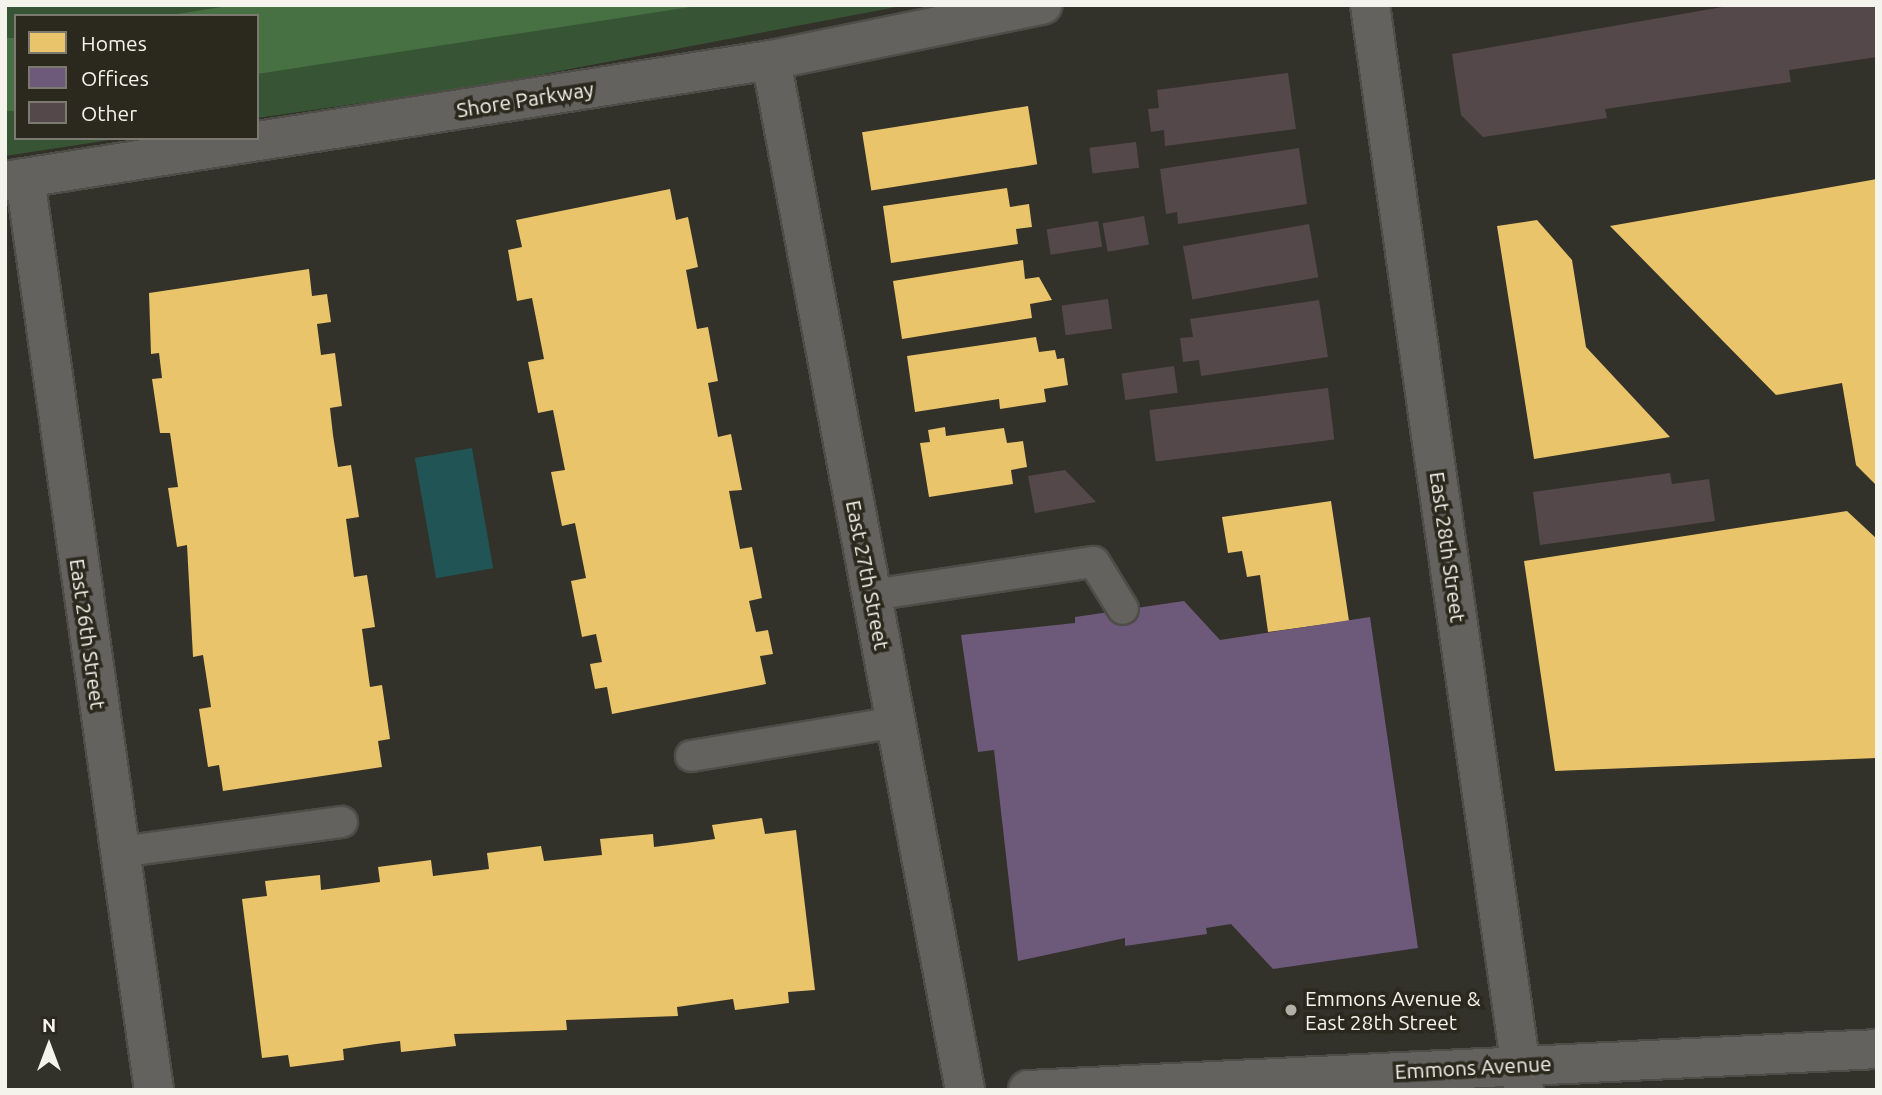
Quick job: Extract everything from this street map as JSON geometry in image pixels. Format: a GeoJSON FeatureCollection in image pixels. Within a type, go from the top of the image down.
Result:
{"type":"FeatureCollection","features":[{"type":"Feature","properties":{"kind":"street","name":"Shore Parkway"},"geometry":{"type":"LineString","coordinates":[[15,179],[771,60],[1042,5]]}},
{"type":"Feature","properties":{"kind":"street","name":"East 28th Street"},"geometry":{"type":"LineString","coordinates":[[1370,5],[1524,1077]]}},
{"type":"Feature","properties":{"kind":"street","name":"East 27th Street"},"geometry":{"type":"LineString","coordinates":[[771,60],[965,1090]]}},
{"type":"Feature","properties":{"kind":"street","name":"East 26th Street"},"geometry":{"type":"LineString","coordinates":[[15,179],[120,852],[154,1090]]}},
{"type":"Feature","properties":{"kind":"street","name":"Emmons Avenue"},"geometry":{"type":"LineString","coordinates":[[1028,1090],[1524,1077],[1877,1049]]}},
{"type":"Feature","properties":{"kind":"lane"},"geometry":{"type":"LineString","coordinates":[[872,595],[1094,562],[1123,609]]}},
{"type":"Feature","properties":{"kind":"lane"},"geometry":{"type":"LineString","coordinates":[[691,756],[896,722]]}},
{"type":"Feature","properties":{"kind":"lane"},"geometry":{"type":"LineString","coordinates":[[120,852],[342,822]]}},
{"type":"Feature","properties":{"kind":"green space"},"geometry":{"type":"Polygon","coordinates":[[[5,5],[907,5],[480,86],[259,118],[259,14],[14,14],[14,140],[110,140],[5,156],[5,5]]]}},
{"type":"Feature","properties":{"kind":"green space"},"geometry":{"type":"Polygon","coordinates":[[[234,5],[703,5],[259,74],[259,14],[178,14],[234,5]]]}},
{"type":"Feature","properties":{"kind":"green space"},"geometry":{"type":"Polygon","coordinates":[[[5,38],[14,38],[14,111],[5,111],[5,38]]]}},
{"type":"Feature","properties":{"kind":"water"},"geometry":{"type":"Polygon","coordinates":[[[472,448],[493,568],[436,578],[415,458],[472,448]]]}},
{"type":"Feature","properties":{"kind":"building: Homes"},"geometry":{"type":"Polygon","coordinates":[[[1028,106],[1037,164],[871,191],[862,132],[1028,106]]]}},
{"type":"Feature","properties":{"kind":"building: Homes"},"geometry":{"type":"Polygon","coordinates":[[[1877,179],[1877,486],[1856,465],[1842,383],[1776,395],[1610,226],[1877,179]]]}},
{"type":"Feature","properties":{"kind":"building: Homes"},"geometry":{"type":"Polygon","coordinates":[[[1007,188],[1010,207],[1029,204],[1032,227],[1016,229],[1018,244],[891,263],[883,206],[1007,188]]]}},
{"type":"Feature","properties":{"kind":"building: Homes"},"geometry":{"type":"Polygon","coordinates":[[[670,189],[676,220],[688,217],[698,267],[686,270],[697,329],[708,327],[718,381],[708,383],[718,437],[731,434],[742,490],[729,491],[740,549],[752,547],[762,598],[749,601],[756,632],[768,630],[773,654],[760,656],[766,684],[612,714],[607,687],[595,689],[590,664],[602,662],[596,634],[582,637],[571,581],[586,578],[575,523],[562,526],[551,472],[565,470],[553,410],[538,413],[528,362],[544,359],[532,298],[517,301],[508,250],[522,247],[516,220],[670,189]]]}},
{"type":"Feature","properties":{"kind":"building: Homes"},"geometry":{"type":"Polygon","coordinates":[[[1537,220],[1572,260],[1586,347],[1670,437],[1534,459],[1497,226],[1537,220]]]}},
{"type":"Feature","properties":{"kind":"building: Homes"},"geometry":{"type":"Polygon","coordinates":[[[1023,260],[1025,279],[1039,277],[1052,300],[1030,304],[1032,318],[902,339],[893,281],[1023,260]]]}},
{"type":"Feature","properties":{"kind":"building: Homes"},"geometry":{"type":"Polygon","coordinates":[[[309,269],[312,296],[327,294],[331,322],[317,324],[321,355],[335,353],[342,406],[330,408],[333,435],[338,467],[351,465],[359,517],[346,519],[354,577],[367,575],[375,627],[362,629],[370,687],[382,685],[390,739],[378,741],[382,767],[223,791],[219,765],[208,767],[199,709],[211,707],[203,655],[193,657],[187,545],[177,547],[168,488],[178,487],[170,433],[160,433],[152,379],[162,378],[159,353],[151,354],[149,293],[309,269]]]}},
{"type":"Feature","properties":{"kind":"building: Homes"},"geometry":{"type":"Polygon","coordinates":[[[1036,337],[1039,352],[1055,350],[1057,359],[1064,358],[1068,385],[1044,389],[1046,402],[1000,409],[999,399],[915,412],[907,356],[1036,337]]]}},
{"type":"Feature","properties":{"kind":"building: Homes"},"geometry":{"type":"Polygon","coordinates":[[[945,427],[946,436],[1004,428],[1007,443],[1023,441],[1027,467],[1011,470],[1013,484],[929,497],[920,443],[930,442],[928,430],[945,427]]]}},
{"type":"Feature","properties":{"kind":"building: Homes"},"geometry":{"type":"Polygon","coordinates":[[[1331,501],[1349,621],[1268,632],[1260,575],[1247,577],[1242,551],[1228,553],[1222,517],[1331,501]]]}},
{"type":"Feature","properties":{"kind":"building: Homes"},"geometry":{"type":"Polygon","coordinates":[[[1847,511],[1877,539],[1877,758],[1555,771],[1524,561],[1847,511]]]}},
{"type":"Feature","properties":{"kind":"building: Homes"},"geometry":{"type":"Polygon","coordinates":[[[762,818],[765,834],[796,830],[815,990],[788,992],[789,1003],[735,1010],[733,999],[677,1007],[678,1016],[566,1020],[567,1030],[454,1034],[456,1046],[401,1052],[400,1041],[376,1044],[343,1049],[344,1060],[290,1067],[288,1055],[262,1058],[242,899],[267,896],[265,881],[320,875],[321,890],[380,882],[378,867],[431,860],[433,876],[489,869],[487,853],[541,846],[544,861],[602,855],[600,839],[653,834],[654,847],[686,843],[715,839],[712,825],[762,818]]]}},
{"type":"Feature","properties":{"kind":"building: Offices"},"geometry":{"type":"Polygon","coordinates":[[[1184,601],[1220,640],[1370,617],[1418,948],[1273,969],[1231,924],[1206,928],[1207,934],[1125,946],[1125,938],[1018,961],[994,750],[978,752],[961,635],[1075,623],[1075,617],[1184,601]]]}},
{"type":"Feature","properties":{"kind":"building: Other"},"geometry":{"type":"Polygon","coordinates":[[[1734,5],[1877,5],[1877,57],[1789,70],[1791,82],[1605,109],[1607,118],[1483,137],[1461,115],[1452,54],[1734,5]]]}},
{"type":"Feature","properties":{"kind":"building: Other"},"geometry":{"type":"Polygon","coordinates":[[[1288,73],[1296,129],[1165,146],[1164,130],[1151,132],[1148,109],[1159,108],[1157,90],[1288,73]]]}},
{"type":"Feature","properties":{"kind":"building: Other"},"geometry":{"type":"Polygon","coordinates":[[[1136,142],[1139,168],[1093,174],[1089,148],[1136,142]]]}},
{"type":"Feature","properties":{"kind":"building: Other"},"geometry":{"type":"Polygon","coordinates":[[[1299,148],[1307,204],[1178,224],[1177,212],[1166,214],[1160,169],[1299,148]]]}},
{"type":"Feature","properties":{"kind":"building: Other"},"geometry":{"type":"Polygon","coordinates":[[[1144,216],[1149,245],[1108,252],[1103,223],[1144,216]]]}},
{"type":"Feature","properties":{"kind":"building: Other"},"geometry":{"type":"Polygon","coordinates":[[[1098,221],[1102,247],[1051,255],[1047,229],[1098,221]]]}},
{"type":"Feature","properties":{"kind":"building: Other"},"geometry":{"type":"Polygon","coordinates":[[[1309,224],[1318,277],[1192,299],[1183,246],[1309,224]]]}},
{"type":"Feature","properties":{"kind":"building: Other"},"geometry":{"type":"Polygon","coordinates":[[[1108,299],[1112,329],[1066,335],[1061,306],[1108,299]]]}},
{"type":"Feature","properties":{"kind":"building: Other"},"geometry":{"type":"Polygon","coordinates":[[[1319,300],[1328,357],[1201,376],[1199,360],[1183,362],[1180,338],[1193,337],[1190,319],[1319,300]]]}},
{"type":"Feature","properties":{"kind":"building: Other"},"geometry":{"type":"Polygon","coordinates":[[[1174,366],[1178,393],[1125,400],[1122,373],[1174,366]]]}},
{"type":"Feature","properties":{"kind":"building: Other"},"geometry":{"type":"Polygon","coordinates":[[[1328,388],[1334,440],[1156,462],[1149,410],[1328,388]]]}},
{"type":"Feature","properties":{"kind":"building: Other"},"geometry":{"type":"Polygon","coordinates":[[[1065,470],[1096,502],[1035,513],[1028,476],[1065,470]]]}},
{"type":"Feature","properties":{"kind":"building: Other"},"geometry":{"type":"Polygon","coordinates":[[[1670,473],[1672,484],[1709,479],[1715,521],[1540,545],[1533,492],[1670,473]]]}},
{"type":"Feature","properties":{"kind":"place","name":"Emmons Avenue & East 28th Street"},"geometry":{"type":"Point","coordinates":[1291,1010]}}]}
